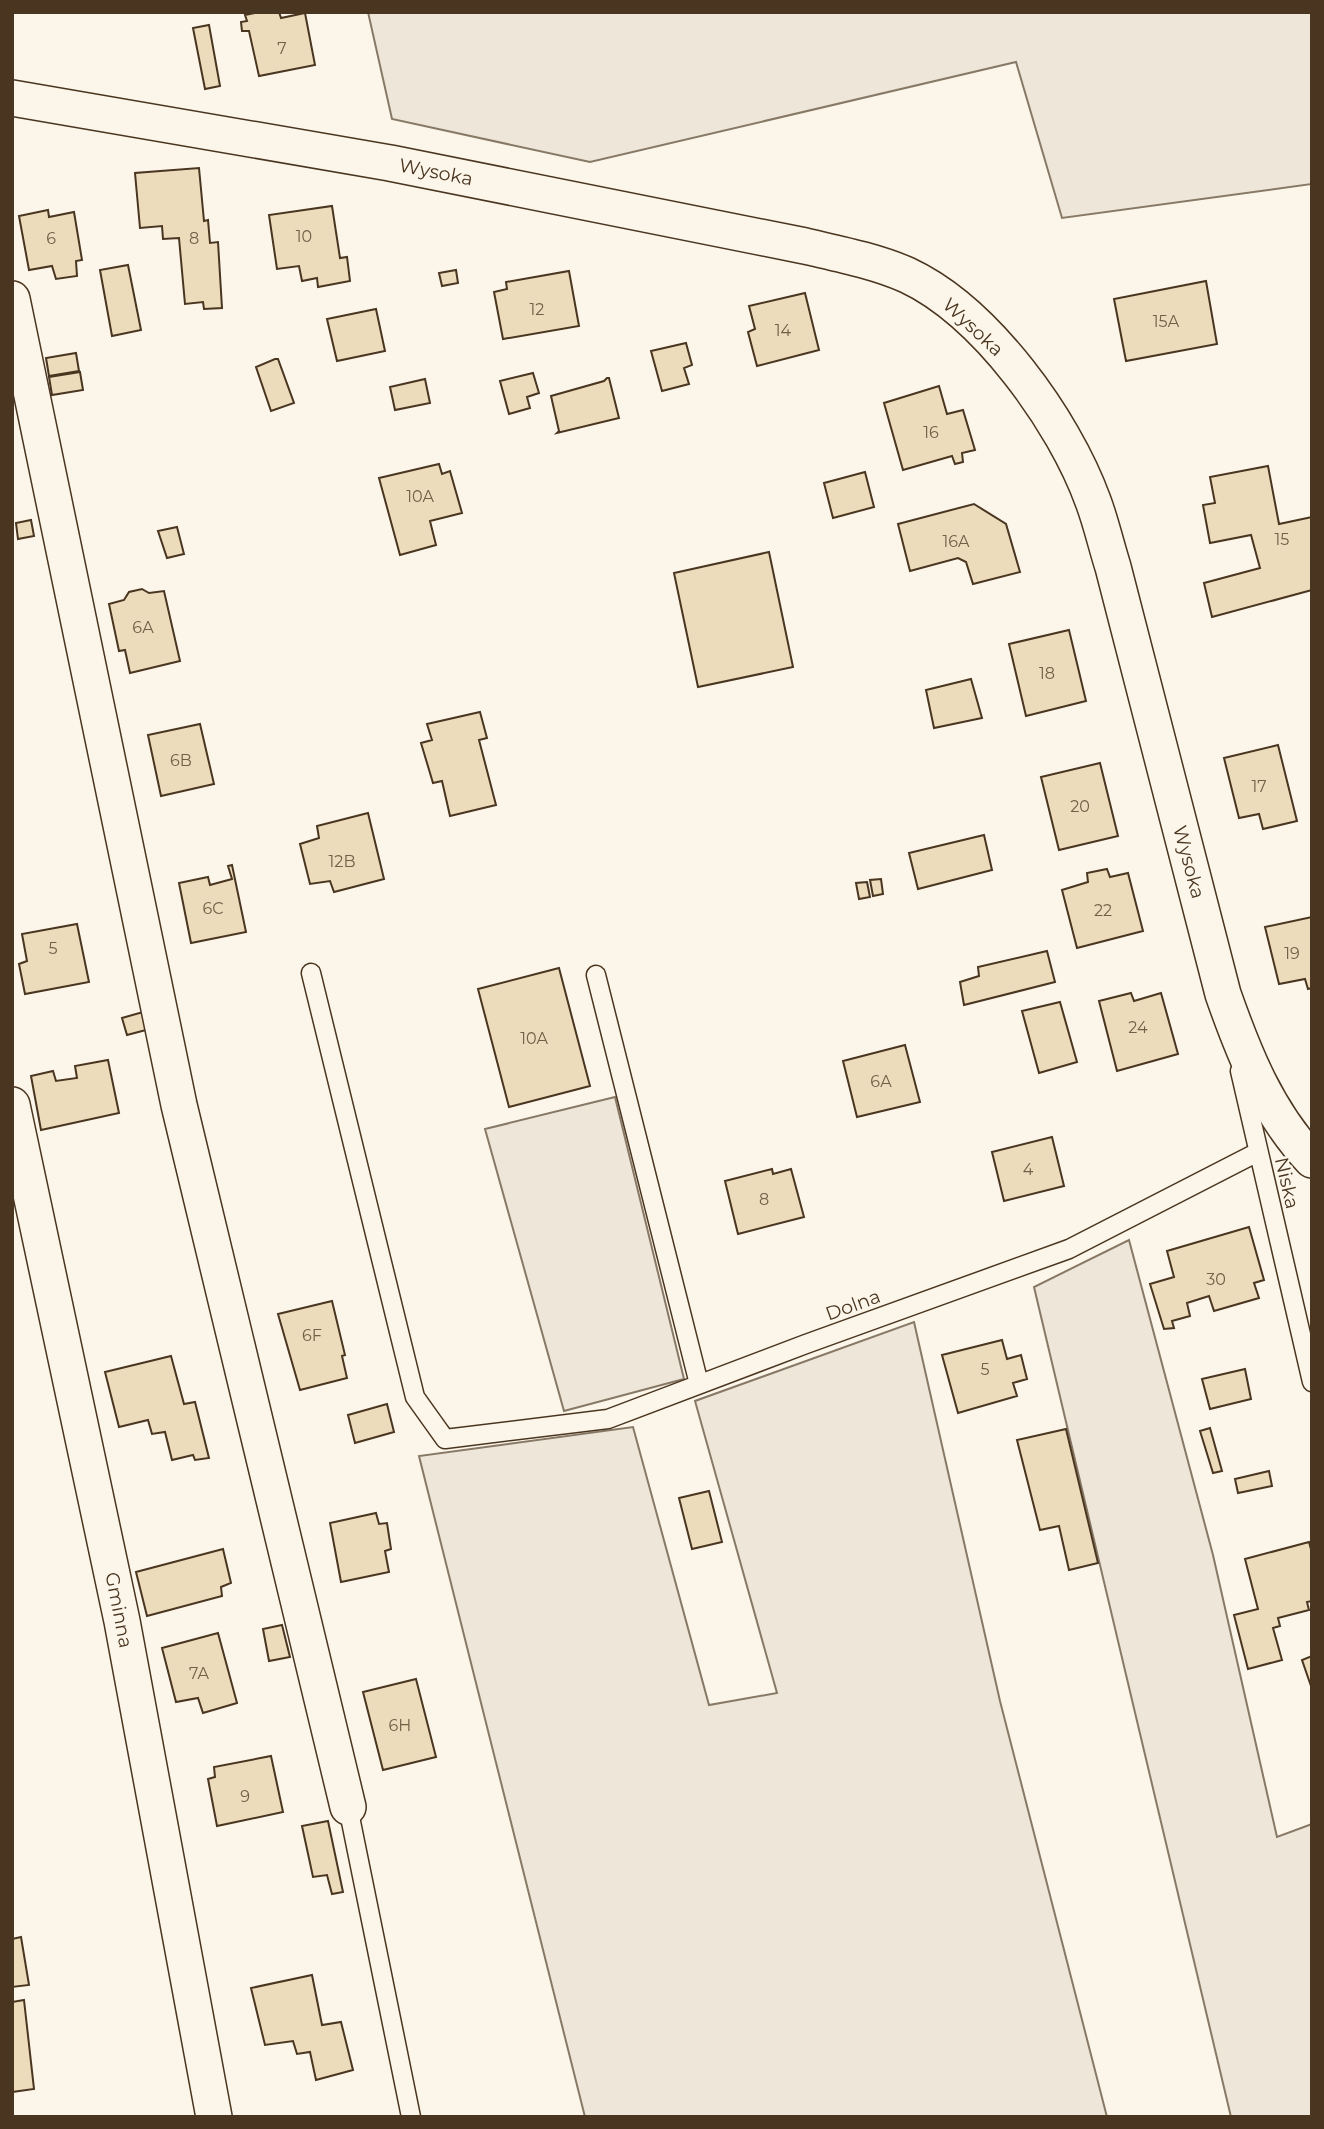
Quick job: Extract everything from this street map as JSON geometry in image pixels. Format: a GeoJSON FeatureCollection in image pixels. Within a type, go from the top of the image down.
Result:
{"type":"FeatureCollection","features":[{"type":"Feature","properties":{"kind":"street","name":"Wysoka"},"geometry":{"type":"LineString","coordinates":[[12,98],[390,163],[805,246],[864,260],[908,276],[956,305],[996,344],[1059,428],[1093,500],[1113,567],[1223,994],[1239,1040],[1266,1099],[1295,1142],[1312,1160]]}},
{"type":"Feature","properties":{"kind":"street"},"geometry":{"type":"LineString","coordinates":[[12,299],[179,1105],[348,1807]]}},
{"type":"Feature","properties":{"kind":"street","name":"Gminna"},"geometry":{"type":"LineString","coordinates":[[12,1105],[122,1621],[214,2117]]}},
{"type":"Feature","properties":{"kind":"lane","name":"Dolna"},"geometry":{"type":"LineString","coordinates":[[311,972],[415,1397],[444,1439],[608,1419],[1069,1250],[1258,1152]]}},
{"type":"Feature","properties":{"kind":"lane"},"geometry":{"type":"LineString","coordinates":[[596,975],[699,1384]]}},
{"type":"Feature","properties":{"kind":"lane","name":"Niska"},"geometry":{"type":"LineString","coordinates":[[1223,994],[1312,1382]]}},
{"type":"Feature","properties":{"kind":"lane"},"geometry":{"type":"LineString","coordinates":[[348,1807],[411,2117]]}},
{"type":"Feature","properties":{"kind":"shaded area"},"geometry":{"type":"Polygon","coordinates":[[[368,12],[1312,12],[1312,184],[1062,218],[1016,62],[590,162],[392,119],[368,12]]]}},
{"type":"Feature","properties":{"kind":"shaded area"},"geometry":{"type":"Polygon","coordinates":[[[615,1097],[684,1379],[564,1411],[485,1129],[615,1097]]]}},
{"type":"Feature","properties":{"kind":"shaded area"},"geometry":{"type":"Polygon","coordinates":[[[1129,1240],[1213,1555],[1277,1837],[1312,1824],[1312,2117],[1231,2117],[1034,1287],[1129,1240]]]}},
{"type":"Feature","properties":{"kind":"shaded area"},"geometry":{"type":"Polygon","coordinates":[[[914,1322],[1000,1701],[1107,2117],[585,2117],[419,1456],[633,1427],[709,1705],[777,1693],[695,1401],[914,1322]]]}},
{"type":"Feature","properties":{"kind":"building"},"geometry":{"type":"Polygon","coordinates":[[[279,12],[281,18],[305,13],[315,65],[259,76],[249,31],[242,31],[241,22],[247,21],[245,15],[279,12]]]}},
{"type":"Feature","properties":{"kind":"building"},"geometry":{"type":"Polygon","coordinates":[[[209,25],[220,86],[205,89],[193,28],[209,25]]]}},
{"type":"Feature","properties":{"kind":"building"},"geometry":{"type":"Polygon","coordinates":[[[199,168],[204,221],[208,220],[210,243],[218,242],[222,308],[204,309],[203,302],[185,304],[179,238],[163,239],[162,226],[140,228],[135,173],[199,168]]]}},
{"type":"Feature","properties":{"kind":"building"},"geometry":{"type":"Polygon","coordinates":[[[332,206],[340,258],[347,257],[350,281],[318,287],[317,278],[302,281],[299,266],[277,269],[269,215],[332,206]]]}},
{"type":"Feature","properties":{"kind":"building"},"geometry":{"type":"Polygon","coordinates":[[[48,210],[49,217],[74,212],[82,260],[76,261],[77,276],[56,279],[52,266],[29,270],[19,216],[48,210]]]}},
{"type":"Feature","properties":{"kind":"building"},"geometry":{"type":"Polygon","coordinates":[[[128,265],[141,330],[112,336],[100,270],[128,265]]]}},
{"type":"Feature","properties":{"kind":"building"},"geometry":{"type":"Polygon","coordinates":[[[456,270],[458,283],[442,286],[439,273],[456,270]]]}},
{"type":"Feature","properties":{"kind":"building"},"geometry":{"type":"Polygon","coordinates":[[[569,271],[579,326],[503,339],[494,292],[507,289],[506,282],[569,271]]]}},
{"type":"Feature","properties":{"kind":"building"},"geometry":{"type":"Polygon","coordinates":[[[1206,281],[1217,344],[1126,361],[1114,299],[1206,281]]]}},
{"type":"Feature","properties":{"kind":"building"},"geometry":{"type":"Polygon","coordinates":[[[805,293],[819,350],[757,366],[748,332],[755,329],[749,306],[805,293]]]}},
{"type":"Feature","properties":{"kind":"building"},"geometry":{"type":"Polygon","coordinates":[[[376,309],[385,351],[337,361],[327,319],[376,309]]]}},
{"type":"Feature","properties":{"kind":"building"},"geometry":{"type":"Polygon","coordinates":[[[686,343],[692,365],[684,368],[689,384],[662,391],[651,351],[686,343]]]}},
{"type":"Feature","properties":{"kind":"building"},"geometry":{"type":"Polygon","coordinates":[[[76,353],[79,371],[49,376],[46,358],[76,353]]]}},
{"type":"Feature","properties":{"kind":"building"},"geometry":{"type":"Polygon","coordinates":[[[278,359],[294,403],[271,411],[256,367],[278,359]]]}},
{"type":"Feature","properties":{"kind":"building"},"geometry":{"type":"Polygon","coordinates":[[[80,372],[83,390],[52,395],[49,377],[80,372]]]}},
{"type":"Feature","properties":{"kind":"building"},"geometry":{"type":"Polygon","coordinates":[[[533,373],[539,393],[527,397],[530,408],[509,414],[500,381],[533,373]]]}},
{"type":"Feature","properties":{"kind":"building"},"geometry":{"type":"Polygon","coordinates":[[[607,378],[619,418],[557,433],[559,431],[551,396],[607,378]]]}},
{"type":"Feature","properties":{"kind":"building"},"geometry":{"type":"Polygon","coordinates":[[[425,379],[430,403],[395,410],[390,387],[425,379]]]}},
{"type":"Feature","properties":{"kind":"building"},"geometry":{"type":"Polygon","coordinates":[[[939,386],[947,414],[963,410],[975,450],[962,453],[963,462],[955,464],[952,456],[903,470],[884,403],[939,386]]]}},
{"type":"Feature","properties":{"kind":"building"},"geometry":{"type":"Polygon","coordinates":[[[439,464],[442,474],[450,471],[462,513],[430,521],[436,545],[400,555],[379,478],[439,464]]]}},
{"type":"Feature","properties":{"kind":"building"},"geometry":{"type":"Polygon","coordinates":[[[1268,466],[1279,524],[1312,517],[1312,590],[1212,617],[1204,583],[1260,568],[1251,535],[1210,543],[1203,505],[1215,503],[1210,477],[1268,466]]]}},
{"type":"Feature","properties":{"kind":"building"},"geometry":{"type":"Polygon","coordinates":[[[865,472],[874,507],[833,518],[824,483],[865,472]]]}},
{"type":"Feature","properties":{"kind":"building"},"geometry":{"type":"Polygon","coordinates":[[[974,504],[1006,524],[1020,572],[973,584],[966,562],[958,558],[910,571],[898,524],[974,504]]]}},
{"type":"Feature","properties":{"kind":"building"},"geometry":{"type":"Polygon","coordinates":[[[31,520],[34,536],[18,539],[16,523],[31,520]]]}},
{"type":"Feature","properties":{"kind":"building"},"geometry":{"type":"Polygon","coordinates":[[[177,527],[184,554],[167,558],[158,531],[177,527]]]}},
{"type":"Feature","properties":{"kind":"building"},"geometry":{"type":"Polygon","coordinates":[[[769,552],[793,667],[698,687],[674,573],[769,552]]]}},
{"type":"Feature","properties":{"kind":"building"},"geometry":{"type":"Polygon","coordinates":[[[142,589],[149,593],[164,591],[180,661],[130,673],[125,650],[119,651],[109,604],[124,600],[129,592],[142,589]]]}},
{"type":"Feature","properties":{"kind":"building"},"geometry":{"type":"Polygon","coordinates":[[[1069,630],[1086,701],[1026,716],[1009,644],[1069,630]]]}},
{"type":"Feature","properties":{"kind":"building"},"geometry":{"type":"Polygon","coordinates":[[[971,679],[982,718],[934,728],[926,690],[971,679]]]}},
{"type":"Feature","properties":{"kind":"building"},"geometry":{"type":"Polygon","coordinates":[[[480,712],[487,738],[479,740],[496,805],[450,816],[442,781],[433,783],[421,743],[432,740],[427,724],[480,712]]]}},
{"type":"Feature","properties":{"kind":"building"},"geometry":{"type":"Polygon","coordinates":[[[200,724],[214,784],[161,796],[148,735],[200,724]]]}},
{"type":"Feature","properties":{"kind":"building"},"geometry":{"type":"Polygon","coordinates":[[[1278,745],[1297,821],[1263,829],[1259,814],[1239,818],[1224,758],[1278,745]]]}},
{"type":"Feature","properties":{"kind":"building"},"geometry":{"type":"Polygon","coordinates":[[[1100,763],[1118,836],[1059,850],[1041,777],[1100,763]]]}},
{"type":"Feature","properties":{"kind":"building"},"geometry":{"type":"Polygon","coordinates":[[[368,813],[384,879],[334,892],[330,881],[310,884],[300,844],[319,838],[317,826],[368,813]]]}},
{"type":"Feature","properties":{"kind":"building"},"geometry":{"type":"Polygon","coordinates":[[[984,835],[992,870],[918,889],[909,853],[984,835]]]}},
{"type":"Feature","properties":{"kind":"building"},"geometry":{"type":"Polygon","coordinates":[[[232,865],[246,932],[191,943],[179,883],[208,877],[210,885],[232,879],[228,866],[232,865]]]}},
{"type":"Feature","properties":{"kind":"building"},"geometry":{"type":"Polygon","coordinates":[[[1107,869],[1110,877],[1128,873],[1143,931],[1077,948],[1062,890],[1088,882],[1087,873],[1107,869]]]}},
{"type":"Feature","properties":{"kind":"building"},"geometry":{"type":"Polygon","coordinates":[[[881,879],[883,894],[873,896],[870,880],[881,879]]]}},
{"type":"Feature","properties":{"kind":"building"},"geometry":{"type":"Polygon","coordinates":[[[867,882],[870,897],[859,899],[856,883],[867,882]]]}},
{"type":"Feature","properties":{"kind":"building"},"geometry":{"type":"Polygon","coordinates":[[[1312,917],[1312,988],[1308,989],[1305,979],[1279,984],[1265,927],[1312,917]]]}},
{"type":"Feature","properties":{"kind":"building"},"geometry":{"type":"Polygon","coordinates":[[[77,924],[89,982],[25,994],[19,964],[27,961],[22,934],[77,924]]]}},
{"type":"Feature","properties":{"kind":"building"},"geometry":{"type":"Polygon","coordinates":[[[1047,951],[1055,982],[964,1005],[960,982],[979,976],[978,967],[1047,951]]]}},
{"type":"Feature","properties":{"kind":"building"},"geometry":{"type":"Polygon","coordinates":[[[559,968],[590,1086],[509,1107],[478,989],[559,968]]]}},
{"type":"Feature","properties":{"kind":"building"},"geometry":{"type":"Polygon","coordinates":[[[1131,993],[1134,1001],[1161,993],[1178,1054],[1117,1071],[1099,1001],[1131,993]]]}},
{"type":"Feature","properties":{"kind":"building"},"geometry":{"type":"Polygon","coordinates":[[[1060,1002],[1077,1062],[1039,1073],[1022,1011],[1060,1002]]]}},
{"type":"Feature","properties":{"kind":"building"},"geometry":{"type":"Polygon","coordinates":[[[143,1012],[146,1030],[127,1035],[122,1018],[143,1012]]]}},
{"type":"Feature","properties":{"kind":"building"},"geometry":{"type":"Polygon","coordinates":[[[905,1045],[920,1102],[857,1117],[843,1061],[905,1045]]]}},
{"type":"Feature","properties":{"kind":"building"},"geometry":{"type":"Polygon","coordinates":[[[108,1060],[119,1113],[41,1130],[31,1076],[53,1071],[56,1081],[77,1078],[75,1066],[108,1060]]]}},
{"type":"Feature","properties":{"kind":"building"},"geometry":{"type":"Polygon","coordinates":[[[1052,1137],[1064,1186],[1004,1201],[992,1152],[1052,1137]]]}},
{"type":"Feature","properties":{"kind":"building"},"geometry":{"type":"Polygon","coordinates":[[[772,1169],[773,1174],[791,1169],[804,1217],[738,1234],[725,1181],[772,1169]]]}},
{"type":"Feature","properties":{"kind":"building"},"geometry":{"type":"Polygon","coordinates":[[[1249,1227],[1264,1280],[1254,1283],[1259,1298],[1214,1311],[1209,1296],[1187,1303],[1190,1316],[1172,1321],[1174,1328],[1164,1329],[1150,1284],[1174,1277],[1167,1251],[1249,1227]]]}},
{"type":"Feature","properties":{"kind":"building"},"geometry":{"type":"Polygon","coordinates":[[[332,1301],[345,1355],[342,1356],[347,1378],[300,1390],[278,1314],[332,1301]]]}},
{"type":"Feature","properties":{"kind":"building"},"geometry":{"type":"Polygon","coordinates":[[[1002,1340],[1007,1359],[1021,1355],[1027,1379],[1013,1383],[1017,1396],[958,1413],[942,1355],[1002,1340]]]}},
{"type":"Feature","properties":{"kind":"building"},"geometry":{"type":"Polygon","coordinates":[[[171,1356],[184,1404],[195,1402],[209,1458],[195,1460],[193,1455],[172,1460],[165,1432],[152,1434],[148,1420],[119,1427],[105,1372],[171,1356]]]}},
{"type":"Feature","properties":{"kind":"building"},"geometry":{"type":"Polygon","coordinates":[[[1245,1369],[1251,1399],[1210,1409],[1202,1379],[1245,1369]]]}},
{"type":"Feature","properties":{"kind":"building"},"geometry":{"type":"Polygon","coordinates":[[[387,1404],[394,1432],[355,1443],[348,1415],[387,1404]]]}},
{"type":"Feature","properties":{"kind":"building"},"geometry":{"type":"Polygon","coordinates":[[[1210,1428],[1222,1471],[1213,1473],[1200,1431],[1210,1428]]]}},
{"type":"Feature","properties":{"kind":"building"},"geometry":{"type":"Polygon","coordinates":[[[1066,1429],[1098,1563],[1069,1570],[1059,1526],[1040,1530],[1017,1440],[1066,1429]]]}},
{"type":"Feature","properties":{"kind":"building"},"geometry":{"type":"Polygon","coordinates":[[[1269,1471],[1272,1486],[1238,1493],[1235,1479],[1269,1471]]]}},
{"type":"Feature","properties":{"kind":"building"},"geometry":{"type":"Polygon","coordinates":[[[709,1491],[722,1542],[692,1549],[679,1498],[709,1491]]]}},
{"type":"Feature","properties":{"kind":"building"},"geometry":{"type":"Polygon","coordinates":[[[376,1513],[379,1524],[387,1523],[391,1549],[385,1551],[389,1572],[341,1582],[330,1523],[376,1513]]]}},
{"type":"Feature","properties":{"kind":"building"},"geometry":{"type":"Polygon","coordinates":[[[1309,1542],[1312,1553],[1312,1601],[1307,1602],[1309,1610],[1278,1618],[1280,1626],[1273,1628],[1282,1660],[1248,1669],[1234,1615],[1258,1609],[1245,1559],[1309,1542]]]}},
{"type":"Feature","properties":{"kind":"building"},"geometry":{"type":"Polygon","coordinates":[[[223,1549],[231,1583],[221,1587],[222,1596],[147,1616],[136,1572],[223,1549]]]}},
{"type":"Feature","properties":{"kind":"building"},"geometry":{"type":"Polygon","coordinates":[[[282,1625],[290,1657],[269,1661],[263,1629],[282,1625]]]}},
{"type":"Feature","properties":{"kind":"building"},"geometry":{"type":"Polygon","coordinates":[[[218,1633],[237,1703],[203,1713],[198,1698],[176,1702],[162,1648],[218,1633]]]}},
{"type":"Feature","properties":{"kind":"building"},"geometry":{"type":"Polygon","coordinates":[[[1312,1656],[1312,1689],[1302,1660],[1312,1656]]]}},
{"type":"Feature","properties":{"kind":"building"},"geometry":{"type":"Polygon","coordinates":[[[416,1679],[436,1757],[383,1770],[363,1692],[416,1679]]]}},
{"type":"Feature","properties":{"kind":"building"},"geometry":{"type":"Polygon","coordinates":[[[271,1756],[283,1812],[217,1826],[208,1779],[215,1777],[214,1767],[271,1756]]]}},
{"type":"Feature","properties":{"kind":"building"},"geometry":{"type":"Polygon","coordinates":[[[328,1821],[343,1892],[332,1894],[327,1875],[313,1877],[302,1826],[328,1821]]]}},
{"type":"Feature","properties":{"kind":"building"},"geometry":{"type":"Polygon","coordinates":[[[21,1937],[29,1985],[12,1987],[12,1939],[21,1937]]]}},
{"type":"Feature","properties":{"kind":"building"},"geometry":{"type":"Polygon","coordinates":[[[312,1975],[322,2025],[341,2022],[353,2070],[316,2080],[310,2052],[297,2054],[293,2041],[265,2045],[251,1988],[312,1975]]]}},
{"type":"Feature","properties":{"kind":"building"},"geometry":{"type":"Polygon","coordinates":[[[24,2000],[34,2089],[12,2092],[12,2002],[24,2000]]]}}]}
